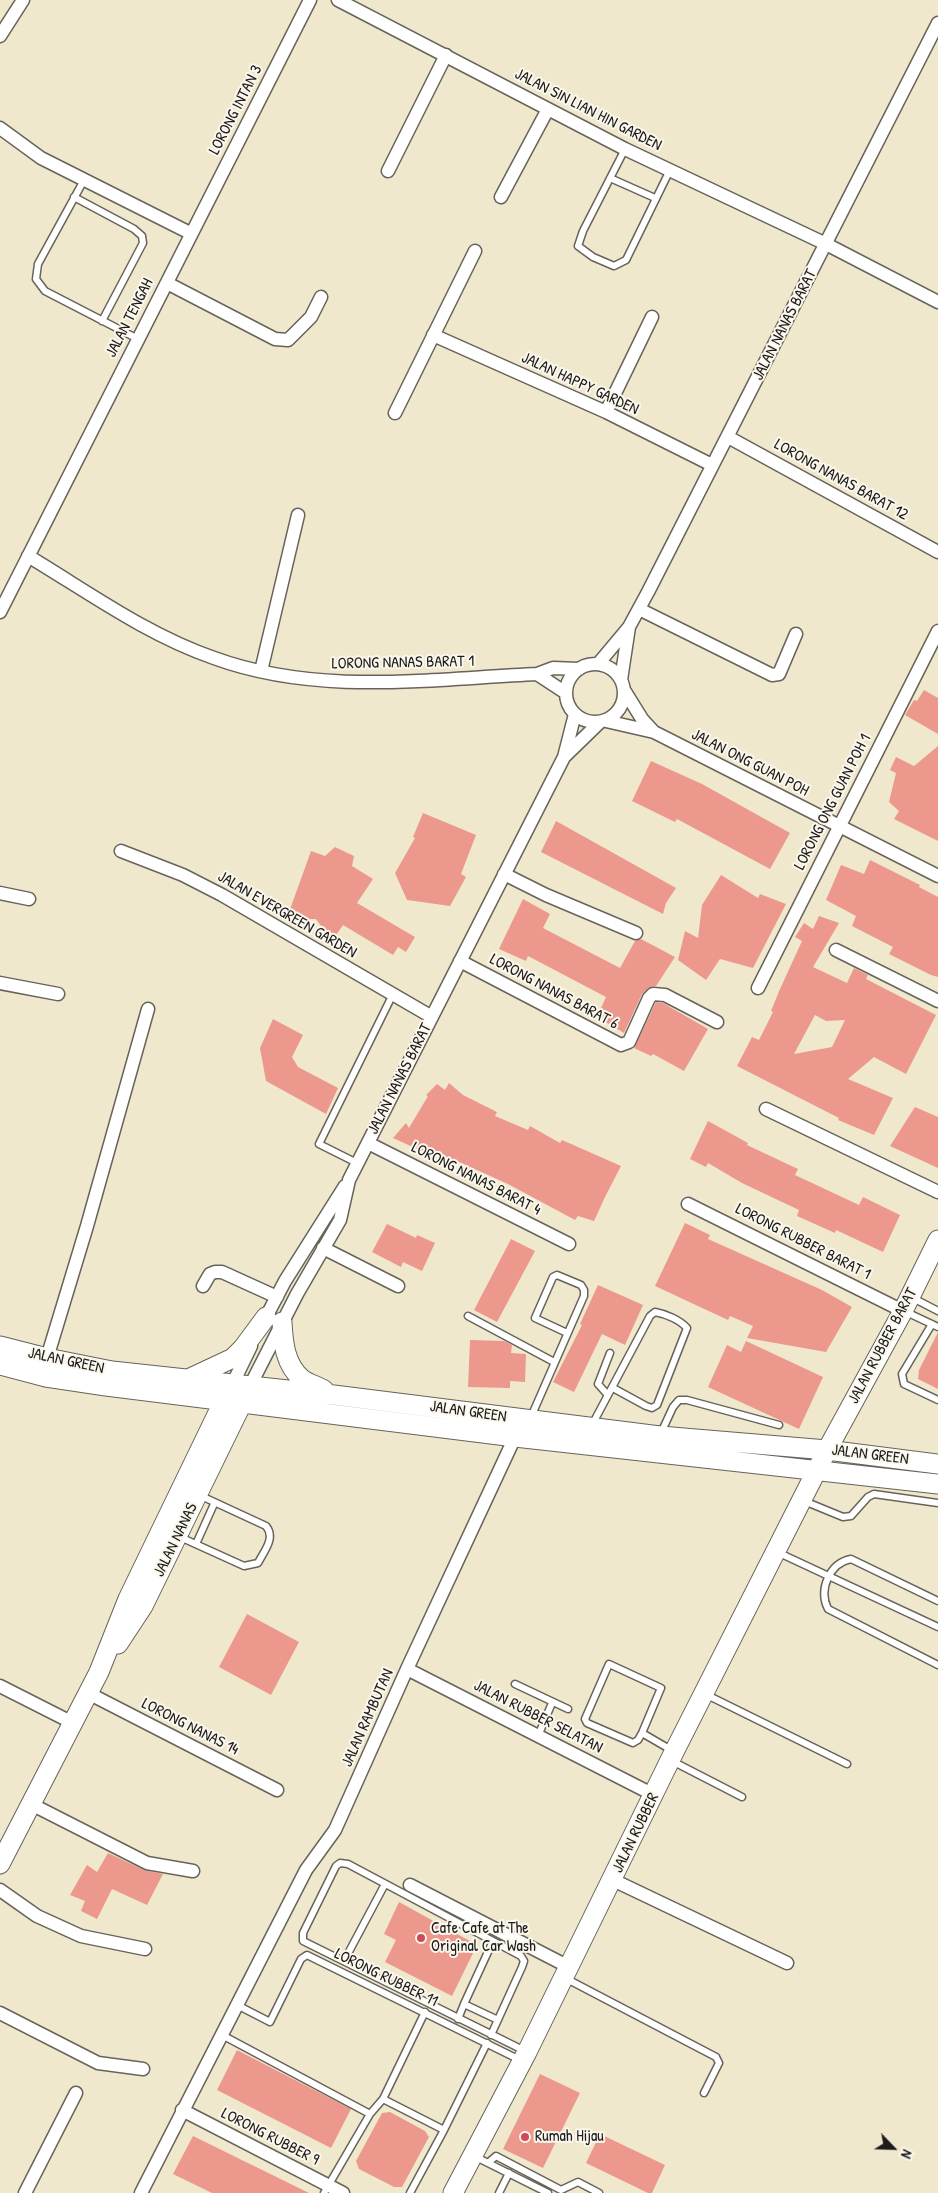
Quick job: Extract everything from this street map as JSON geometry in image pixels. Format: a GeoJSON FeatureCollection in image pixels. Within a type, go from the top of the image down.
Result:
{"type":"FeatureCollection","features":[{"type":"Feature","properties":{"kind":"main road","name":"JALAN RUBBER BARAT"},"geometry":{"type":"LineString","coordinates":[[817,1472],[938,1240]]}},
{"type":"Feature","properties":{"kind":"main road"},"geometry":{"type":"LineString","coordinates":[[185,1380],[233,1358],[274,1320],[290,1364],[302,1379],[334,1395]]}},
{"type":"Feature","properties":{"kind":"main road","name":"JALAN GREEN"},"geometry":{"type":"LineString","coordinates":[[0,1346],[112,1371],[185,1380],[237,1393],[515,1437],[938,1484]]}},
{"type":"Feature","properties":{"kind":"main road","name":"JALAN GREEN"},"geometry":{"type":"LineString","coordinates":[[0,1365],[46,1377],[106,1386],[237,1393],[334,1395],[660,1436],[827,1450],[938,1464]]}},
{"type":"Feature","properties":{"kind":"main road","name":"JALAN NANAS"},"geometry":{"type":"LineString","coordinates":[[0,1864],[99,1672],[143,1606],[178,1536],[206,1499],[237,1393]]}},
{"type":"Feature","properties":{"kind":"main road","name":"JALAN NANAS"},"geometry":{"type":"LineString","coordinates":[[99,1672],[128,1598],[237,1393]]}},
{"type":"Feature","properties":{"kind":"main road","name":"JALAN RUBBER"},"geometry":{"type":"LineString","coordinates":[[453,2193],[480,2159],[524,2057],[613,1880],[672,1756],[817,1472]]}},
{"type":"Feature","properties":{"kind":"street"},"geometry":{"type":"LineString","coordinates":[[0,36],[23,0]]}},
{"type":"Feature","properties":{"kind":"street","name":"LORONG INTAN 3"},"geometry":{"type":"LineString","coordinates":[[190,233],[310,0]]}},
{"type":"Feature","properties":{"kind":"street","name":"JALAN SIN LIAN HIN GARDEN"},"geometry":{"type":"LineString","coordinates":[[338,0],[625,149],[826,244],[938,302]]}},
{"type":"Feature","properties":{"kind":"street","name":"JALAN NANAS BARAT"},"geometry":{"type":"LineString","coordinates":[[598,664],[629,627],[639,609],[938,23]]}},
{"type":"Feature","properties":{"kind":"street"},"geometry":{"type":"LineString","coordinates":[[388,171],[446,55]]}},
{"type":"Feature","properties":{"kind":"street"},"geometry":{"type":"LineString","coordinates":[[501,197],[548,109]]}},
{"type":"Feature","properties":{"kind":"street"},"geometry":{"type":"LineString","coordinates":[[0,128],[41,158],[190,233]]}},
{"type":"Feature","properties":{"kind":"street","name":"JALAN TENGAH"},"geometry":{"type":"LineString","coordinates":[[0,612],[5,587],[28,556],[167,283],[190,233]]}},
{"type":"Feature","properties":{"kind":"street"},"geometry":{"type":"LineString","coordinates":[[395,413],[475,251]]}},
{"type":"Feature","properties":{"kind":"street"},"geometry":{"type":"LineString","coordinates":[[167,283],[275,339],[288,340],[311,316],[321,297]]}},
{"type":"Feature","properties":{"kind":"street"},"geometry":{"type":"LineString","coordinates":[[606,412],[652,317]]}},
{"type":"Feature","properties":{"kind":"street","name":"JALAN HAPPY GARDEN"},"geometry":{"type":"LineString","coordinates":[[433,335],[606,412],[712,465]]}},
{"type":"Feature","properties":{"kind":"street","name":"LORONG NANAS BARAT 12"},"geometry":{"type":"LineString","coordinates":[[728,437],[938,552]]}},
{"type":"Feature","properties":{"kind":"street"},"geometry":{"type":"LineString","coordinates":[[261,671],[298,515]]}},
{"type":"Feature","properties":{"kind":"street","name":"LORONG NANAS BARAT 1"},"geometry":{"type":"LineString","coordinates":[[28,556],[158,634],[214,659],[285,677],[351,683],[537,674],[553,668],[579,669]]}},
{"type":"Feature","properties":{"kind":"street"},"geometry":{"type":"LineString","coordinates":[[639,609],[772,675],[779,674],[796,634]]}},
{"type":"Feature","properties":{"kind":"street","name":"JALAN NANAS BARAT"},"geometry":{"type":"LineString","coordinates":[[623,685],[629,627]]}},
{"type":"Feature","properties":{"kind":"street","name":"LORONG ONG GUAN POH 1"},"geometry":{"type":"LineString","coordinates":[[758,988],[938,631]]}},
{"type":"Feature","properties":{"kind":"street"},"geometry":{"type":"LineString","coordinates":[[598,664],[607,666],[616,672],[623,685],[624,700],[619,710],[603,722],[583,720],[575,714],[568,704],[566,692],[568,683],[579,669],[598,664]]}},
{"type":"Feature","properties":{"kind":"street"},"geometry":{"type":"LineString","coordinates":[[537,674],[566,692]]}},
{"type":"Feature","properties":{"kind":"street","name":"JALAN ONG GUAN POH"},"geometry":{"type":"LineString","coordinates":[[623,685],[642,719],[654,732]]}},
{"type":"Feature","properties":{"kind":"street","name":"JALAN NANAS BARAT"},"geometry":{"type":"LineString","coordinates":[[237,1393],[274,1320],[324,1248],[340,1220],[349,1180],[564,757],[575,714]]}},
{"type":"Feature","properties":{"kind":"street","name":"JALAN NANAS BARAT"},"geometry":{"type":"LineString","coordinates":[[564,757],[603,722]]}},
{"type":"Feature","properties":{"kind":"street","name":"JALAN ONG GUAN POH"},"geometry":{"type":"LineString","coordinates":[[603,722],[654,732],[938,876]]}},
{"type":"Feature","properties":{"kind":"street","name":"JALAN EVERGREEN GARDEN"},"geometry":{"type":"LineString","coordinates":[[121,851],[183,875],[222,895],[432,1016]]}},
{"type":"Feature","properties":{"kind":"street"},"geometry":{"type":"LineString","coordinates":[[504,874],[546,895],[636,933]]}},
{"type":"Feature","properties":{"kind":"street"},"geometry":{"type":"LineString","coordinates":[[0,893],[28,899]]}},
{"type":"Feature","properties":{"kind":"street"},"geometry":{"type":"LineString","coordinates":[[836,950],[938,1001]]}},
{"type":"Feature","properties":{"kind":"street","name":"LORONG NANAS BARAT 6"},"geometry":{"type":"LineString","coordinates":[[460,961],[621,1045],[629,1042],[649,998],[653,994],[664,995],[717,1022]]}},
{"type":"Feature","properties":{"kind":"street"},"geometry":{"type":"LineString","coordinates":[[0,983],[58,994]]}},
{"type":"Feature","properties":{"kind":"street"},"geometry":{"type":"LineString","coordinates":[[47,1358],[90,1216],[148,1009]]}},
{"type":"Feature","properties":{"kind":"street"},"geometry":{"type":"LineString","coordinates":[[766,1109],[938,1192]]}},
{"type":"Feature","properties":{"kind":"street","name":"LORONG NANAS BARAT 4"},"geometry":{"type":"LineString","coordinates":[[368,1143],[569,1244]]}},
{"type":"Feature","properties":{"kind":"street"},"geometry":{"type":"LineString","coordinates":[[237,1393],[274,1320],[276,1297],[325,1215],[349,1180]]}},
{"type":"Feature","properties":{"kind":"street","name":"LORONG RUBBER BARAT 1"},"geometry":{"type":"LineString","coordinates":[[688,1204],[906,1304]]}},
{"type":"Feature","properties":{"kind":"street"},"geometry":{"type":"LineString","coordinates":[[324,1248],[398,1286]]}},
{"type":"Feature","properties":{"kind":"street"},"geometry":{"type":"LineString","coordinates":[[203,1286],[210,1274],[222,1272],[276,1297]]}},
{"type":"Feature","properties":{"kind":"street","name":"JALAN RAMBUTAN"},"geometry":{"type":"LineString","coordinates":[[141,2193],[306,1870],[335,1830],[407,1669],[515,1437]]}},
{"type":"Feature","properties":{"kind":"street","name":"JALAN RUBBER SELATAN"},"geometry":{"type":"LineString","coordinates":[[407,1669],[654,1794]]}},
{"type":"Feature","properties":{"kind":"street"},"geometry":{"type":"LineString","coordinates":[[0,1686],[72,1723]]}},
{"type":"Feature","properties":{"kind":"street","name":"LORONG NANAS 14"},"geometry":{"type":"LineString","coordinates":[[88,1693],[277,1790]]}},
{"type":"Feature","properties":{"kind":"street"},"geometry":{"type":"LineString","coordinates":[[31,1804],[147,1862],[193,1871]]}},
{"type":"Feature","properties":{"kind":"street"},"geometry":{"type":"LineString","coordinates":[[613,1880],[788,1963]]}},
{"type":"Feature","properties":{"kind":"street"},"geometry":{"type":"LineString","coordinates":[[410,1885],[567,1972]]}},
{"type":"Feature","properties":{"kind":"street"},"geometry":{"type":"LineString","coordinates":[[0,1890],[37,1916],[81,1936],[145,1949]]}},
{"type":"Feature","properties":{"kind":"street"},"geometry":{"type":"LineString","coordinates":[[0,2013],[98,2063],[143,2069]]}},
{"type":"Feature","properties":{"kind":"street"},"geometry":{"type":"LineString","coordinates":[[25,2193],[76,2093]]}},
{"type":"Feature","properties":{"kind":"street","name":"LORONG RUBBER 9"},"geometry":{"type":"LineString","coordinates":[[182,2110],[326,2189],[343,2193]]}},
{"type":"Feature","properties":{"kind":"lane"},"geometry":{"type":"LineString","coordinates":[[625,149],[578,246],[593,257],[614,266],[626,260],[670,170]]}},
{"type":"Feature","properties":{"kind":"lane"},"geometry":{"type":"LineString","coordinates":[[610,178],[655,198]]}},
{"type":"Feature","properties":{"kind":"lane"},"geometry":{"type":"LineString","coordinates":[[84,180],[38,264],[36,279],[45,291],[138,338]]}},
{"type":"Feature","properties":{"kind":"lane"},"geometry":{"type":"LineString","coordinates":[[74,197],[134,229],[142,236],[143,243],[102,321]]}},
{"type":"Feature","properties":{"kind":"lane"},"geometry":{"type":"LineString","coordinates":[[358,1163],[319,1144],[393,994]]}},
{"type":"Feature","properties":{"kind":"lane"},"geometry":{"type":"LineString","coordinates":[[530,1421],[584,1296],[584,1290],[581,1285],[557,1275],[553,1277],[535,1318],[568,1333]]}},
{"type":"Feature","properties":{"kind":"lane"},"geometry":{"type":"LineString","coordinates":[[906,1304],[938,1311]]}},
{"type":"Feature","properties":{"kind":"lane"},"geometry":{"type":"LineString","coordinates":[[906,1304],[935,1326],[902,1374],[904,1384],[938,1400]]}},
{"type":"Feature","properties":{"kind":"lane"},"geometry":{"type":"LineString","coordinates":[[591,1427],[650,1316],[655,1312],[683,1324],[687,1328],[657,1405],[652,1408],[646,1406],[613,1388]]}},
{"type":"Feature","properties":{"kind":"lane"},"geometry":{"type":"LineString","coordinates":[[468,1316],[554,1362]]}},
{"type":"Feature","properties":{"kind":"lane"},"geometry":{"type":"LineString","coordinates":[[608,1394],[598,1384],[610,1353]]}},
{"type":"Feature","properties":{"kind":"lane"},"geometry":{"type":"LineString","coordinates":[[660,1436],[673,1407],[679,1400],[687,1400],[779,1424]]}},
{"type":"Feature","properties":{"kind":"lane"},"geometry":{"type":"LineString","coordinates":[[803,1500],[843,1517],[851,1516],[868,1497],[874,1494],[938,1503]]}},
{"type":"Feature","properties":{"kind":"lane"},"geometry":{"type":"LineString","coordinates":[[178,1536],[244,1566],[258,1563],[271,1538],[266,1526],[206,1499],[196,1544]]}},
{"type":"Feature","properties":{"kind":"lane"},"geometry":{"type":"LineString","coordinates":[[776,1552],[938,1627]]}},
{"type":"Feature","properties":{"kind":"lane"},"geometry":{"type":"LineString","coordinates":[[938,1601],[851,1558],[837,1563],[829,1576],[824,1590],[828,1609],[938,1665]]}},
{"type":"Feature","properties":{"kind":"lane"},"geometry":{"type":"LineString","coordinates":[[609,1664],[661,1688],[642,1733],[638,1740],[633,1743],[584,1719],[609,1664]]}},
{"type":"Feature","properties":{"kind":"lane"},"geometry":{"type":"LineString","coordinates":[[515,1684],[552,1704],[568,1710]]}},
{"type":"Feature","properties":{"kind":"lane"},"geometry":{"type":"LineString","coordinates":[[704,1693],[847,1764]]}},
{"type":"Feature","properties":{"kind":"lane"},"geometry":{"type":"LineString","coordinates":[[538,1736],[552,1704]]}},
{"type":"Feature","properties":{"kind":"lane"},"geometry":{"type":"LineString","coordinates":[[642,1733],[672,1756],[742,1797]]}},
{"type":"Feature","properties":{"kind":"lane"},"geometry":{"type":"LineString","coordinates":[[491,2035],[524,1961],[521,1956],[348,1864],[340,1863],[336,1866],[303,1933],[303,1941],[491,2035],[524,2057]]}},
{"type":"Feature","properties":{"kind":"lane"},"geometry":{"type":"LineString","coordinates":[[344,1962],[385,1884]]}},
{"type":"Feature","properties":{"kind":"lane"},"geometry":{"type":"LineString","coordinates":[[458,2018],[493,1941]]}},
{"type":"Feature","properties":{"kind":"lane","name":"LORONG RUBBER 11"},"geometry":{"type":"LineString","coordinates":[[237,2005],[270,2022],[301,1959],[307,1955],[488,2043],[524,2057]]}},
{"type":"Feature","properties":{"kind":"lane"},"geometry":{"type":"LineString","coordinates":[[567,1972],[716,2056],[719,2062],[717,2070],[704,2093]]}},
{"type":"Feature","properties":{"kind":"lane"},"geometry":{"type":"LineString","coordinates":[[464,2004],[498,2020]]}},
{"type":"Feature","properties":{"kind":"lane"},"geometry":{"type":"LineString","coordinates":[[326,2189],[370,2114],[383,2099],[426,2012]]}},
{"type":"Feature","properties":{"kind":"lane"},"geometry":{"type":"LineString","coordinates":[[222,2035],[370,2114]]}},
{"type":"Feature","properties":{"kind":"lane"},"geometry":{"type":"LineString","coordinates":[[410,2193],[488,2043]]}},
{"type":"Feature","properties":{"kind":"lane"},"geometry":{"type":"LineString","coordinates":[[383,2099],[444,2130]]}},
{"type":"Feature","properties":{"kind":"lane"},"geometry":{"type":"LineString","coordinates":[[480,2159],[496,2156],[561,2190],[578,2182],[599,2193]]}},
{"type":"Feature","properties":{"kind":"lane"},"geometry":{"type":"LineString","coordinates":[[480,2159],[548,2193]]}},
{"type":"Feature","properties":{"kind":"lane"},"geometry":{"type":"LineString","coordinates":[[499,2193],[509,2173]]}},
{"type":"Feature","properties":{"kind":"building"},"geometry":{"type":"Polygon","coordinates":[[[924,690],[938,698],[938,734],[905,715],[914,700],[917,701],[924,690]]]}},
{"type":"Feature","properties":{"kind":"building"},"geometry":{"type":"Polygon","coordinates":[[[938,746],[938,841],[894,819],[899,811],[889,802],[896,773],[890,770],[896,757],[914,766],[938,746]]]}},
{"type":"Feature","properties":{"kind":"building"},"geometry":{"type":"Polygon","coordinates":[[[651,761],[702,784],[790,833],[770,869],[677,819],[675,822],[632,801],[651,761]]]}},
{"type":"Feature","properties":{"kind":"building"},"geometry":{"type":"Polygon","coordinates":[[[423,813],[476,835],[461,874],[466,877],[450,906],[407,900],[395,873],[415,838],[413,837],[423,813]]]}},
{"type":"Feature","properties":{"kind":"building"},"geometry":{"type":"Polygon","coordinates":[[[556,821],[676,888],[666,903],[663,914],[541,852],[556,821]]]}},
{"type":"Feature","properties":{"kind":"building"},"geometry":{"type":"Polygon","coordinates":[[[335,847],[354,856],[352,866],[373,879],[357,903],[415,937],[406,952],[398,947],[393,955],[343,925],[334,938],[326,933],[316,919],[297,919],[288,915],[311,851],[325,856],[335,847]]]}},
{"type":"Feature","properties":{"kind":"building"},"geometry":{"type":"Polygon","coordinates":[[[870,860],[920,885],[919,887],[938,897],[938,977],[889,954],[893,947],[852,926],[856,916],[826,900],[841,865],[864,874],[870,860]]]}},
{"type":"Feature","properties":{"kind":"building"},"geometry":{"type":"Polygon","coordinates":[[[721,875],[758,898],[760,894],[786,904],[753,968],[720,959],[706,980],[678,960],[685,931],[698,938],[702,905],[721,875]]]}},
{"type":"Feature","properties":{"kind":"building"},"geometry":{"type":"Polygon","coordinates":[[[523,899],[550,914],[543,928],[620,968],[635,941],[641,939],[675,957],[656,986],[650,987],[642,994],[624,1033],[597,1017],[606,997],[528,956],[526,961],[499,949],[523,899]]]}},
{"type":"Feature","properties":{"kind":"building"},"geometry":{"type":"Polygon","coordinates":[[[819,916],[839,923],[813,967],[847,983],[854,968],[868,975],[866,979],[936,1015],[906,1074],[874,1057],[848,1079],[893,1098],[874,1135],[838,1120],[839,1118],[737,1066],[752,1037],[759,1040],[773,1012],[771,1011],[802,941],[795,937],[804,923],[813,929],[819,916]],[[815,1015],[794,1054],[832,1047],[845,1020],[826,1021],[815,1015]]]}},
{"type":"Feature","properties":{"kind":"building"},"geometry":{"type":"Polygon","coordinates":[[[656,1002],[663,1003],[708,1029],[684,1071],[653,1054],[651,1056],[634,1048],[656,1002]]]}},
{"type":"Feature","properties":{"kind":"building"},"geometry":{"type":"Polygon","coordinates":[[[273,1019],[303,1035],[292,1057],[298,1067],[338,1088],[326,1114],[266,1081],[260,1048],[273,1019]]]}},
{"type":"Feature","properties":{"kind":"building"},"geometry":{"type":"Polygon","coordinates":[[[449,1083],[463,1095],[497,1112],[495,1116],[528,1130],[530,1126],[560,1143],[562,1140],[621,1166],[594,1221],[578,1216],[575,1220],[508,1184],[457,1161],[424,1148],[426,1153],[393,1138],[406,1123],[409,1128],[428,1096],[426,1095],[437,1084],[445,1090],[449,1083]]]}},
{"type":"Feature","properties":{"kind":"building"},"geometry":{"type":"Polygon","coordinates":[[[915,1107],[938,1117],[938,1168],[890,1146],[915,1107]]]}},
{"type":"Feature","properties":{"kind":"building"},"geometry":{"type":"Polygon","coordinates":[[[708,1121],[748,1143],[747,1145],[798,1169],[795,1175],[859,1205],[863,1197],[900,1215],[883,1252],[836,1230],[835,1233],[797,1216],[799,1210],[742,1183],[708,1163],[706,1167],[690,1159],[708,1121]]]}},
{"type":"Feature","properties":{"kind":"building"},"geometry":{"type":"Polygon","coordinates":[[[685,1223],[710,1235],[708,1239],[822,1290],[852,1307],[826,1352],[747,1338],[753,1326],[730,1316],[728,1320],[655,1286],[685,1223]]]}},
{"type":"Feature","properties":{"kind":"building"},"geometry":{"type":"Polygon","coordinates":[[[387,1224],[416,1238],[417,1235],[435,1243],[422,1271],[403,1262],[401,1267],[372,1252],[387,1224]]]}},
{"type":"Feature","properties":{"kind":"building"},"geometry":{"type":"Polygon","coordinates":[[[511,1239],[535,1251],[497,1322],[474,1310],[511,1239]]]}},
{"type":"Feature","properties":{"kind":"building"},"geometry":{"type":"Polygon","coordinates":[[[598,1285],[643,1305],[625,1345],[602,1334],[574,1392],[553,1382],[582,1325],[580,1324],[598,1285]]]}},
{"type":"Feature","properties":{"kind":"building"},"geometry":{"type":"Polygon","coordinates":[[[938,1332],[938,1389],[918,1379],[919,1370],[938,1332]]]}},
{"type":"Feature","properties":{"kind":"building"},"geometry":{"type":"Polygon","coordinates":[[[470,1340],[504,1341],[512,1345],[511,1353],[526,1354],[525,1382],[510,1381],[510,1388],[468,1387],[470,1340]]]}},
{"type":"Feature","properties":{"kind":"building"},"geometry":{"type":"Polygon","coordinates":[[[746,1341],[823,1377],[799,1429],[708,1387],[727,1345],[741,1352],[746,1341]]]}},
{"type":"Feature","properties":{"kind":"building"},"geometry":{"type":"Polygon","coordinates":[[[247,1614],[299,1642],[271,1695],[219,1667],[247,1614]]]}},
{"type":"Feature","properties":{"kind":"building"},"geometry":{"type":"Polygon","coordinates":[[[108,1853],[144,1870],[163,1874],[147,1905],[112,1889],[97,1919],[81,1911],[85,1901],[70,1895],[87,1865],[97,1872],[108,1853]]]}},
{"type":"Feature","properties":{"kind":"building"},"geometry":{"type":"Polygon","coordinates":[[[399,1902],[477,1945],[452,1996],[385,1962],[396,1940],[384,1934],[399,1902]]]}},
{"type":"Feature","properties":{"kind":"building"},"geometry":{"type":"Polygon","coordinates":[[[237,2050],[351,2109],[331,2148],[217,2090],[237,2050]]]}},
{"type":"Feature","properties":{"kind":"building"},"geometry":{"type":"Polygon","coordinates":[[[540,2074],[580,2093],[543,2168],[503,2149],[540,2074]]]}},
{"type":"Feature","properties":{"kind":"building"},"geometry":{"type":"Polygon","coordinates":[[[390,2112],[425,2131],[429,2137],[402,2187],[394,2187],[359,2169],[356,2161],[382,2113],[390,2112]]]}},
{"type":"Feature","properties":{"kind":"building"},"geometry":{"type":"Polygon","coordinates":[[[600,2134],[665,2165],[652,2193],[648,2193],[586,2163],[600,2134]]]}},
{"type":"Feature","properties":{"kind":"building"},"geometry":{"type":"Polygon","coordinates":[[[193,2136],[309,2193],[212,2193],[173,2174],[193,2136]]]}},
{"type":"Feature","properties":{"kind":"place","name":"Cafe Cafe at The Original Car Wash"},"geometry":{"type":"Point","coordinates":[421,1938]}},
{"type":"Feature","properties":{"kind":"place","name":"Rumah Hijau"},"geometry":{"type":"Point","coordinates":[525,2137]}}]}
